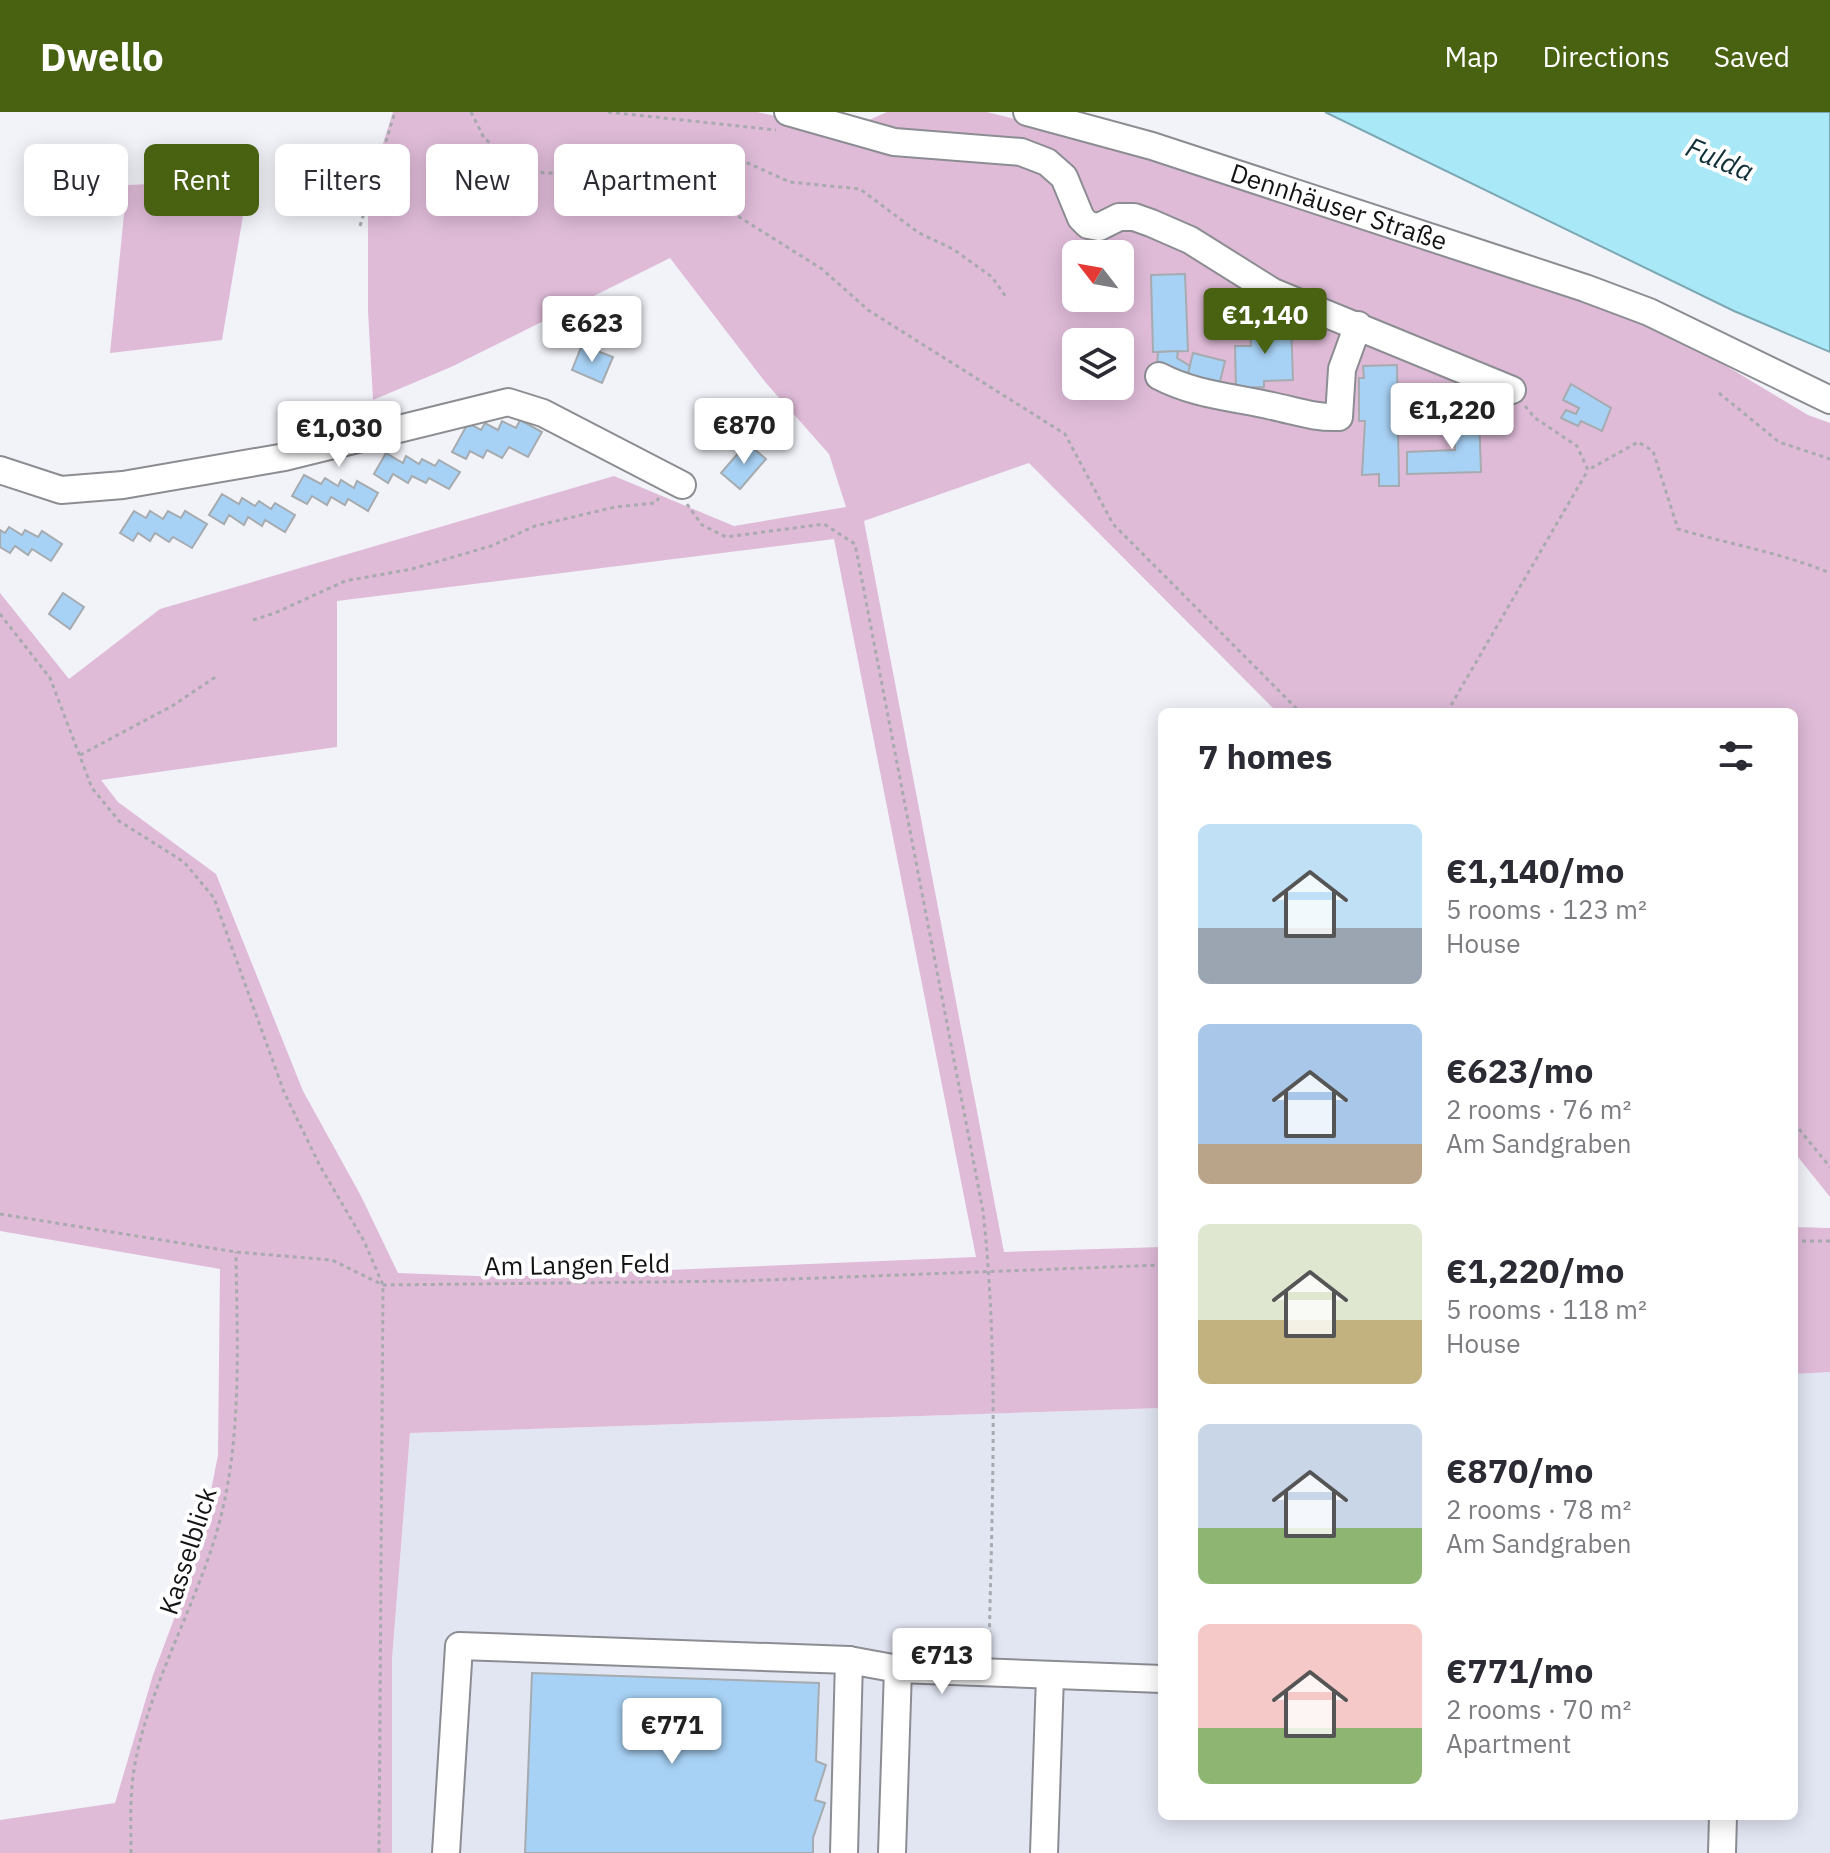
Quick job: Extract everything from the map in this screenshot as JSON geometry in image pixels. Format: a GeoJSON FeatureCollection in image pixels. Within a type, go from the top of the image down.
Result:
{"type":"FeatureCollection","features":[{"type":"Feature","properties":{"kind":"street","name":"Dennhäuser Straße"},"geometry":{"type":"LineString","coordinates":[[1027,112],[1152,146],[1585,288],[1649,312],[1830,400]]}},
{"type":"Feature","properties":{"kind":"street"},"geometry":{"type":"LineString","coordinates":[[785,121],[894,142],[1021,152],[1047,162],[1064,177],[1081,218],[1088,225],[1099,227],[1119,217],[1151,223],[1190,240],[1273,292],[1512,390]]}},
{"type":"Feature","properties":{"kind":"street"},"geometry":{"type":"LineString","coordinates":[[1159,376],[1185,390],[1274,406],[1310,418],[1339,417],[1342,369],[1358,325]]}},
{"type":"Feature","properties":{"kind":"street"},"geometry":{"type":"LineString","coordinates":[[0,470],[61,490],[123,485],[285,457],[508,402],[543,413],[678,483]]}},
{"type":"Feature","properties":{"kind":"street"},"geometry":{"type":"LineString","coordinates":[[446,1853],[459,1646],[849,1660],[898,1669],[1158,1679]]}},
{"type":"Feature","properties":{"kind":"street"},"geometry":{"type":"LineString","coordinates":[[844,1853],[849,1660]]}},
{"type":"Feature","properties":{"kind":"street"},"geometry":{"type":"LineString","coordinates":[[892,1853],[898,1669]]}},
{"type":"Feature","properties":{"kind":"street"},"geometry":{"type":"LineString","coordinates":[[1044,1853],[1050,1676]]}},
{"type":"Feature","properties":{"kind":"street"},"geometry":{"type":"LineString","coordinates":[[1722,1853],[1723,1820]]}},
{"type":"Feature","properties":{"kind":"path"},"geometry":{"type":"LineString","coordinates":[[360,226],[395,112]]}},
{"type":"Feature","properties":{"kind":"path"},"geometry":{"type":"LineString","coordinates":[[471,112],[484,138],[517,164],[544,173],[645,172],[717,203],[822,269],[868,310],[1065,434],[1113,524],[1296,708]]}},
{"type":"Feature","properties":{"kind":"path"},"geometry":{"type":"LineString","coordinates":[[608,112],[758,131],[785,121]]}},
{"type":"Feature","properties":{"kind":"path"},"geometry":{"type":"LineString","coordinates":[[745,162],[790,182],[860,189],[919,233],[953,249],[992,277],[1006,297]]}},
{"type":"Feature","properties":{"kind":"path"},"geometry":{"type":"LineString","coordinates":[[1512,390],[1535,418],[1577,446],[1588,470]]}},
{"type":"Feature","properties":{"kind":"path"},"geometry":{"type":"LineString","coordinates":[[1719,393],[1779,442],[1830,459]]}},
{"type":"Feature","properties":{"kind":"path"},"geometry":{"type":"LineString","coordinates":[[1449,708],[1588,470],[1638,442],[1653,451],[1678,529],[1756,552],[1794,558],[1830,573]]}},
{"type":"Feature","properties":{"kind":"path"},"geometry":{"type":"LineString","coordinates":[[253,620],[345,581],[412,569],[491,546],[535,526],[615,507],[655,503],[678,483],[692,514],[702,525],[726,537],[824,524],[855,544],[983,1211],[990,1271],[993,1465],[988,1673]]}},
{"type":"Feature","properties":{"kind":"path"},"geometry":{"type":"LineString","coordinates":[[0,614],[50,678],[92,788],[119,821],[184,862],[214,898],[284,1092],[320,1166],[364,1241],[383,1285],[379,1853]]}},
{"type":"Feature","properties":{"kind":"path"},"geometry":{"type":"LineString","coordinates":[[80,755],[172,706],[217,676]]}},
{"type":"Feature","properties":{"kind":"path"},"geometry":{"type":"LineString","coordinates":[[1798,1128],[1830,1167]]}},
{"type":"Feature","properties":{"kind":"path","name":"Am Langen Feld"},"geometry":{"type":"LineString","coordinates":[[0,1214],[236,1252],[332,1260],[383,1285],[740,1281],[1158,1265]]}},
{"type":"Feature","properties":{"kind":"path"},"geometry":{"type":"LineString","coordinates":[[1798,1241],[1830,1241]]}},
{"type":"Feature","properties":{"kind":"path","name":"Kasselblick"},"geometry":{"type":"LineString","coordinates":[[131,1853],[132,1784],[139,1754],[159,1687],[206,1565],[232,1468],[238,1359],[236,1252]]}},
{"type":"Feature","properties":{"kind":"shaded area"},"geometry":{"type":"Polygon","coordinates":[[[393,112],[757,112],[844,131],[887,112],[987,112],[1149,153],[1648,319],[1808,415],[1830,423],[1830,1197],[1798,1157],[1798,708],[1273,708],[1029,463],[864,521],[1004,1252],[1158,1247],[1158,1408],[410,1433],[392,1659],[392,1853],[0,1853],[0,1820],[115,1803],[153,1675],[199,1552],[218,1455],[220,1269],[0,1231],[0,593],[69,679],[160,609],[614,476],[734,526],[846,507],[829,454],[766,383],[670,258],[451,367],[373,400],[368,311],[368,216],[410,216],[410,144],[383,144],[393,112]],[[834,539],[337,601],[337,747],[101,780],[118,802],[216,874],[303,1091],[361,1196],[398,1273],[502,1277],[976,1257],[834,539]]]}},
{"type":"Feature","properties":{"kind":"shaded area"},"geometry":{"type":"Polygon","coordinates":[[[144,184],[144,216],[243,216],[222,340],[110,353],[124,216],[128,216],[128,185],[144,184]]]}},
{"type":"Feature","properties":{"kind":"shaded area"},"geometry":{"type":"Polygon","coordinates":[[[1798,1227],[1830,1228],[1830,1372],[1798,1374],[1798,1227]]]}},
{"type":"Feature","properties":{"kind":"shaded area"},"geometry":{"type":"Polygon","coordinates":[[[1830,1372],[1830,1853],[392,1853],[392,1659],[410,1433],[1158,1408],[1158,1820],[1798,1820],[1798,1374],[1830,1372]]]}},
{"type":"Feature","properties":{"kind":"water","name":"Fulda"},"geometry":{"type":"Polygon","coordinates":[[[1325,112],[1830,112],[1830,352],[1734,311],[1325,112]]]}},
{"type":"Feature","properties":{"kind":"building"},"geometry":{"type":"Polygon","coordinates":[[[1185,274],[1188,351],[1153,352],[1151,275],[1185,274]]]}},
{"type":"Feature","properties":{"kind":"building"},"geometry":{"type":"Polygon","coordinates":[[[1291,322],[1293,380],[1264,381],[1264,387],[1236,388],[1235,346],[1251,346],[1250,324],[1291,322]]]}},
{"type":"Feature","properties":{"kind":"building"},"geometry":{"type":"Polygon","coordinates":[[[582,345],[613,357],[602,383],[572,370],[582,345]]]}},
{"type":"Feature","properties":{"kind":"building"},"geometry":{"type":"Polygon","coordinates":[[[1178,351],[1177,358],[1190,366],[1188,375],[1157,366],[1158,352],[1178,351]]]}},
{"type":"Feature","properties":{"kind":"building"},"geometry":{"type":"Polygon","coordinates":[[[1193,353],[1225,361],[1217,394],[1185,386],[1193,353]]]}},
{"type":"Feature","properties":{"kind":"building"},"geometry":{"type":"Polygon","coordinates":[[[1397,365],[1399,486],[1379,486],[1379,474],[1362,475],[1365,421],[1359,421],[1359,378],[1364,378],[1363,366],[1397,365]]]}},
{"type":"Feature","properties":{"kind":"building"},"geometry":{"type":"Polygon","coordinates":[[[1571,384],[1611,408],[1602,431],[1581,421],[1578,426],[1561,418],[1566,410],[1576,414],[1579,408],[1563,400],[1571,384]]]}},
{"type":"Feature","properties":{"kind":"building"},"geometry":{"type":"Polygon","coordinates":[[[1479,414],[1481,472],[1407,474],[1407,452],[1455,450],[1454,415],[1479,414]]]}},
{"type":"Feature","properties":{"kind":"building"},"geometry":{"type":"Polygon","coordinates":[[[520,420],[542,432],[528,457],[509,447],[502,458],[487,450],[483,458],[470,451],[466,459],[452,452],[468,423],[481,430],[485,423],[498,430],[502,421],[516,428],[520,420]]]}},
{"type":"Feature","properties":{"kind":"building"},"geometry":{"type":"Polygon","coordinates":[[[747,443],[766,459],[740,489],[721,473],[747,443]]]}},
{"type":"Feature","properties":{"kind":"building"},"geometry":{"type":"Polygon","coordinates":[[[386,453],[403,463],[406,456],[419,464],[422,459],[435,466],[439,460],[460,472],[449,489],[429,478],[426,483],[412,476],[408,483],[393,474],[388,483],[374,474],[386,453]]]}},
{"type":"Feature","properties":{"kind":"building"},"geometry":{"type":"Polygon","coordinates":[[[304,475],[321,484],[325,478],[338,486],[341,480],[354,488],[357,481],[378,493],[368,511],[348,499],[345,505],[331,497],[327,505],[312,496],[307,504],[292,496],[304,475]]]}},
{"type":"Feature","properties":{"kind":"building"},"geometry":{"type":"Polygon","coordinates":[[[222,494],[239,504],[242,498],[255,506],[259,501],[271,509],[275,503],[295,515],[285,532],[265,520],[262,526],[248,517],[244,525],[229,515],[224,524],[209,515],[222,494]]]}},
{"type":"Feature","properties":{"kind":"building"},"geometry":{"type":"Polygon","coordinates":[[[134,511],[146,518],[150,511],[163,519],[168,511],[181,518],[185,511],[207,524],[192,548],[173,537],[169,542],[155,533],[150,541],[138,533],[133,541],[120,533],[134,511]]]}},
{"type":"Feature","properties":{"kind":"building"},"geometry":{"type":"Polygon","coordinates":[[[9,527],[22,535],[25,530],[38,537],[42,531],[62,544],[51,561],[32,549],[28,555],[15,546],[10,553],[0,547],[0,530],[5,533],[9,527]]]}},
{"type":"Feature","properties":{"kind":"building"},"geometry":{"type":"Polygon","coordinates":[[[63,593],[84,607],[70,629],[49,614],[63,593]]]}},
{"type":"Feature","properties":{"kind":"building"},"geometry":{"type":"Polygon","coordinates":[[[532,1673],[819,1683],[816,1761],[826,1765],[815,1800],[825,1803],[813,1838],[813,1853],[525,1853],[532,1673]]]}}]}
